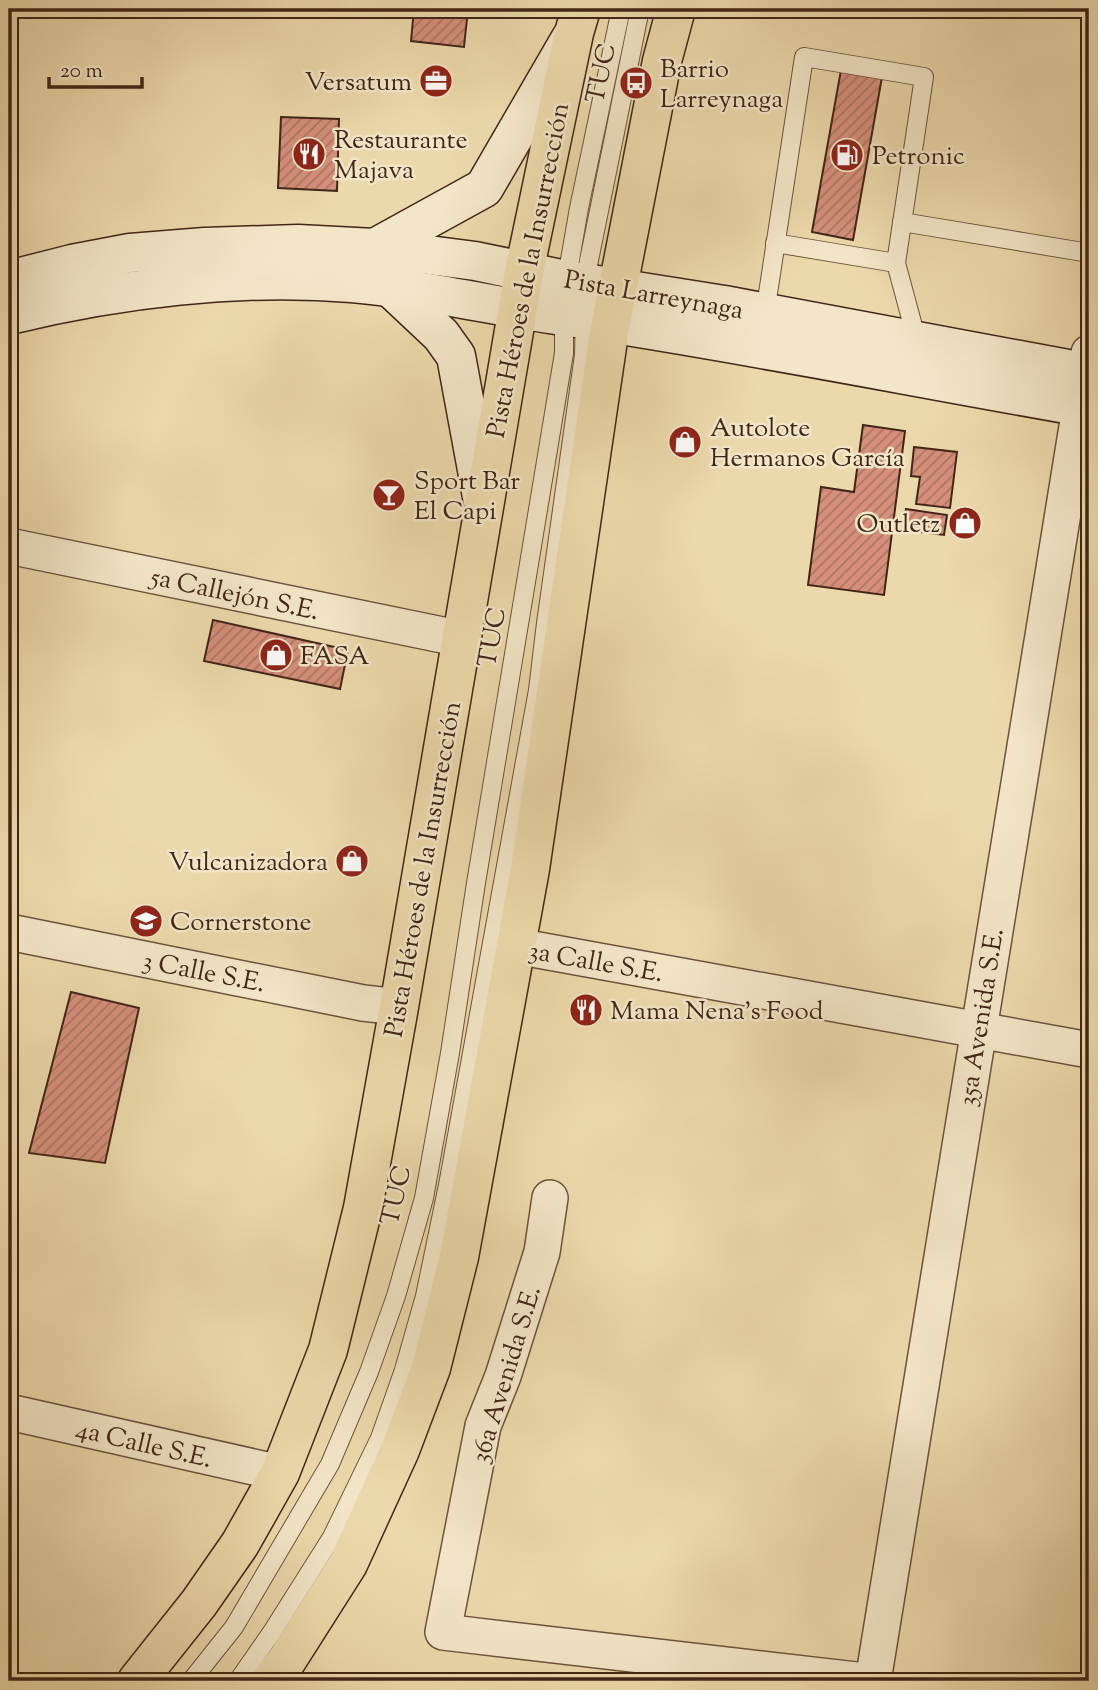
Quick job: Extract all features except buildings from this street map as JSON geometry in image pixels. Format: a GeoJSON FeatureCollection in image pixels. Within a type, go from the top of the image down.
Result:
{"type":"FeatureCollection","features":[{"type":"Feature","properties":{"kind":"main road"},"geometry":{"type":"LineString","coordinates":[[271,1681],[288,1660],[348,1564],[400,1450],[431,1368],[459,1257],[530,869],[588,301],[676,9]]}},
{"type":"Feature","properties":{"kind":"main road"},"geometry":{"type":"LineString","coordinates":[[375,248],[484,188],[577,21]]}},
{"type":"Feature","properties":{"kind":"main road","name":"Pista Héroes de la Insurrección"},"geometry":{"type":"LineString","coordinates":[[137,1681],[199,1603],[240,1544],[280,1473],[328,1350],[363,1209],[400,1007],[517,308],[577,21]]}},
{"type":"Feature","properties":{"kind":"main road","name":"Pista Larreynaga"},"geometry":{"type":"LineString","coordinates":[[9,280],[130,253],[298,244],[375,248],[475,261],[524,271],[588,301],[1087,382]]}},
{"type":"Feature","properties":{"kind":"main road","name":"Pista Larreynaga"},"geometry":{"type":"LineString","coordinates":[[9,315],[137,290],[209,283],[352,283],[517,308],[588,301],[765,313],[916,341],[1087,382]]}},
{"type":"Feature","properties":{"kind":"main road"},"geometry":{"type":"LineString","coordinates":[[391,288],[442,335],[456,356],[483,503]]}},
{"type":"Feature","properties":{"kind":"street","name":"35a Avenida S.E."},"geometry":{"type":"LineString","coordinates":[[873,1681],[978,1030],[1087,382]]}},
{"type":"Feature","properties":{"kind":"street","name":"5a Callejón S.E."},"geometry":{"type":"LineString","coordinates":[[9,546],[461,639]]}},
{"type":"Feature","properties":{"kind":"street","name":"3 Calle S.E."},"geometry":{"type":"LineString","coordinates":[[9,932],[363,1003],[400,1007]]}},
{"type":"Feature","properties":{"kind":"street","name":"3a Calle S.E."},"geometry":{"type":"LineString","coordinates":[[516,946],[1089,1050]]}},
{"type":"Feature","properties":{"kind":"street","name":"36a Avenida S.E."},"geometry":{"type":"LineString","coordinates":[[550,1198],[542,1252],[503,1376],[483,1426],[443,1632],[864,1681]]}},
{"type":"Feature","properties":{"kind":"street","name":"4a Calle S.E."},"geometry":{"type":"LineString","coordinates":[[9,1412],[280,1473]]}},
{"type":"Feature","properties":{"kind":"lane","name":"TUC"},"geometry":{"type":"LineString","coordinates":[[191,1681],[234,1627],[330,1464],[369,1372],[396,1296],[420,1210],[450,1053],[564,353],[588,301],[579,208],[621,9]]}},
{"type":"Feature","properties":{"kind":"lane","name":"TUC"},"geometry":{"type":"LineString","coordinates":[[237,1681],[272,1632],[332,1537],[362,1477],[380,1438],[425,1296],[451,1171],[538,690],[584,355],[588,301],[640,9]]}},
{"type":"Feature","properties":{"kind":"lane"},"geometry":{"type":"LineString","coordinates":[[765,313],[804,57],[924,77],[896,262],[916,341]]}},
{"type":"Feature","properties":{"kind":"lane"},"geometry":{"type":"LineString","coordinates":[[902,222],[1089,253]]}},
{"type":"Feature","properties":{"kind":"lane"},"geometry":{"type":"LineString","coordinates":[[775,243],[896,262]]}},
{"type":"Feature","properties":{"kind":"place","name":"Versatum"},"geometry":{"type":"Point","coordinates":[436,81]}},
{"type":"Feature","properties":{"kind":"place","name":"Barrio Larreynaga"},"geometry":{"type":"Point","coordinates":[636,83]}},
{"type":"Feature","properties":{"kind":"place","name":"Restaurante Majava"},"geometry":{"type":"Point","coordinates":[309,154]}},
{"type":"Feature","properties":{"kind":"place","name":"Petronic"},"geometry":{"type":"Point","coordinates":[847,155]}},
{"type":"Feature","properties":{"kind":"place","name":"Autolote Hermanos García"},"geometry":{"type":"Point","coordinates":[685,442]}},
{"type":"Feature","properties":{"kind":"place","name":"Sport Bar El Capi"},"geometry":{"type":"Point","coordinates":[389,495]}},
{"type":"Feature","properties":{"kind":"place","name":"Outletz"},"geometry":{"type":"Point","coordinates":[965,523]}},
{"type":"Feature","properties":{"kind":"place","name":"FASA"},"geometry":{"type":"Point","coordinates":[276,655]}},
{"type":"Feature","properties":{"kind":"place","name":"Vulcanizadora"},"geometry":{"type":"Point","coordinates":[352,861]}},
{"type":"Feature","properties":{"kind":"place","name":"Cornerstone"},"geometry":{"type":"Point","coordinates":[146,921]}},
{"type":"Feature","properties":{"kind":"place","name":"Mama Nena's Food"},"geometry":{"type":"Point","coordinates":[586,1010]}}]}
